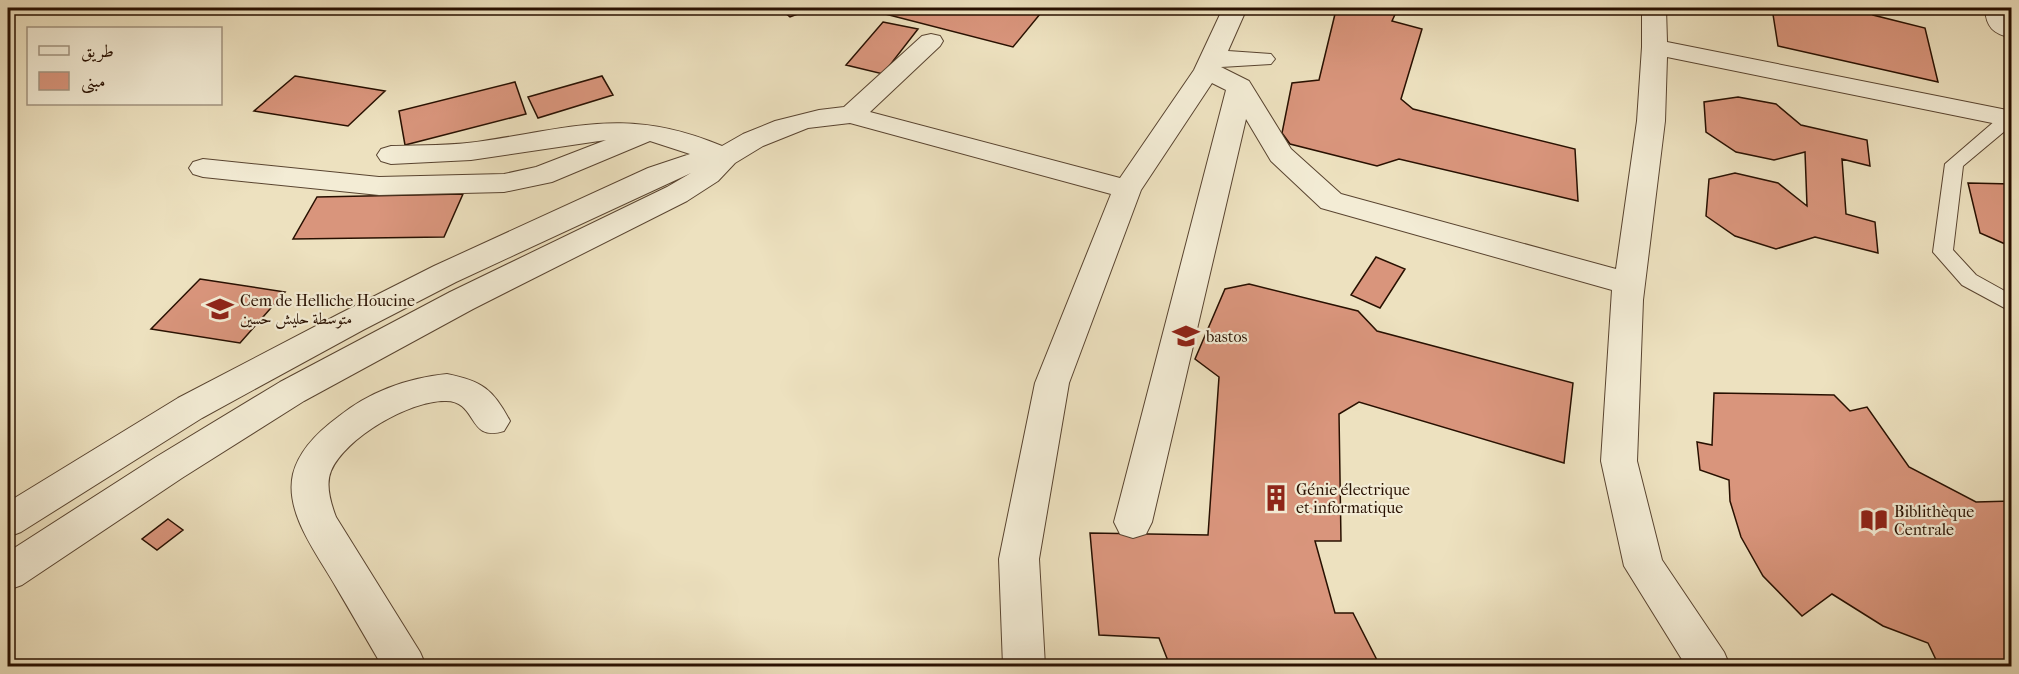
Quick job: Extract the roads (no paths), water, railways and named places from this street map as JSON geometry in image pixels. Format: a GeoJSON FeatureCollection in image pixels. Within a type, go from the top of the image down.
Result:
{"type":"FeatureCollection","features":[{"type":"Feature","properties":{"kind":"street"},"geometry":{"type":"LineString","coordinates":[[1024,666],[1019,559],[1052,383],[1127,189],[1210,64],[1235,8]]}},
{"type":"Feature","properties":{"kind":"street"},"geometry":{"type":"LineString","coordinates":[[1654,8],[1655,47],[1650,122],[1630,284],[1619,461],[1644,566],[1709,666]]}},
{"type":"Feature","properties":{"kind":"street"},"geometry":{"type":"LineString","coordinates":[[1997,8],[1998,22],[2012,31]]}},
{"type":"Feature","properties":{"kind":"street"},"geometry":{"type":"LineString","coordinates":[[851,115],[931,41]]}},
{"type":"Feature","properties":{"kind":"street"},"geometry":{"type":"LineString","coordinates":[[1655,47],[2011,115]]}},
{"type":"Feature","properties":{"kind":"street"},"geometry":{"type":"LineString","coordinates":[[1210,64],[1262,59]]}},
{"type":"Feature","properties":{"kind":"street"},"geometry":{"type":"LineString","coordinates":[[1210,64],[1240,87],[1281,155],[1331,201],[1630,284]]}},
{"type":"Feature","properties":{"kind":"street"},"geometry":{"type":"LineString","coordinates":[[1133,522],[1240,87]]}},
{"type":"Feature","properties":{"kind":"street"},"geometry":{"type":"LineString","coordinates":[[8,573],[225,432],[333,368],[677,194],[704,177],[724,158],[756,140],[809,119],[832,114],[851,115],[1127,189]]}},
{"type":"Feature","properties":{"kind":"street"},"geometry":{"type":"LineString","coordinates":[[391,155],[482,151],[577,132],[612,130],[648,132],[680,140],[724,158]]}},
{"type":"Feature","properties":{"kind":"street"},"geometry":{"type":"LineString","coordinates":[[203,168],[380,186],[504,183],[542,175],[576,163],[648,132]]}},
{"type":"Feature","properties":{"kind":"street"},"geometry":{"type":"LineString","coordinates":[[8,521],[190,408],[444,274],[658,175],[690,163],[724,158]]}},
{"type":"Feature","properties":{"kind":"street"},"geometry":{"type":"LineString","coordinates":[[405,666],[319,522],[311,495],[312,470],[327,446],[348,427],[384,406],[429,389],[452,387],[467,391],[478,401],[492,421]]}},
{"type":"Feature","properties":{"kind":"lane"},"geometry":{"type":"LineString","coordinates":[[2011,115],[1954,164],[1943,252],[1969,280],[2012,305]]}},
{"type":"Feature","properties":{"kind":"place","name":"Cem de Helliche Houcine متوسطة حليش حسين"},"geometry":{"type":"Point","coordinates":[220,309]}},
{"type":"Feature","properties":{"kind":"place","name":"bastos"},"geometry":{"type":"Point","coordinates":[1186,336]}},
{"type":"Feature","properties":{"kind":"place","name":"Génie électrique et informatique"},"geometry":{"type":"Point","coordinates":[1276,498]}},
{"type":"Feature","properties":{"kind":"place","name":"Biblithèque Centrale"},"geometry":{"type":"Point","coordinates":[1874,520]}}]}
